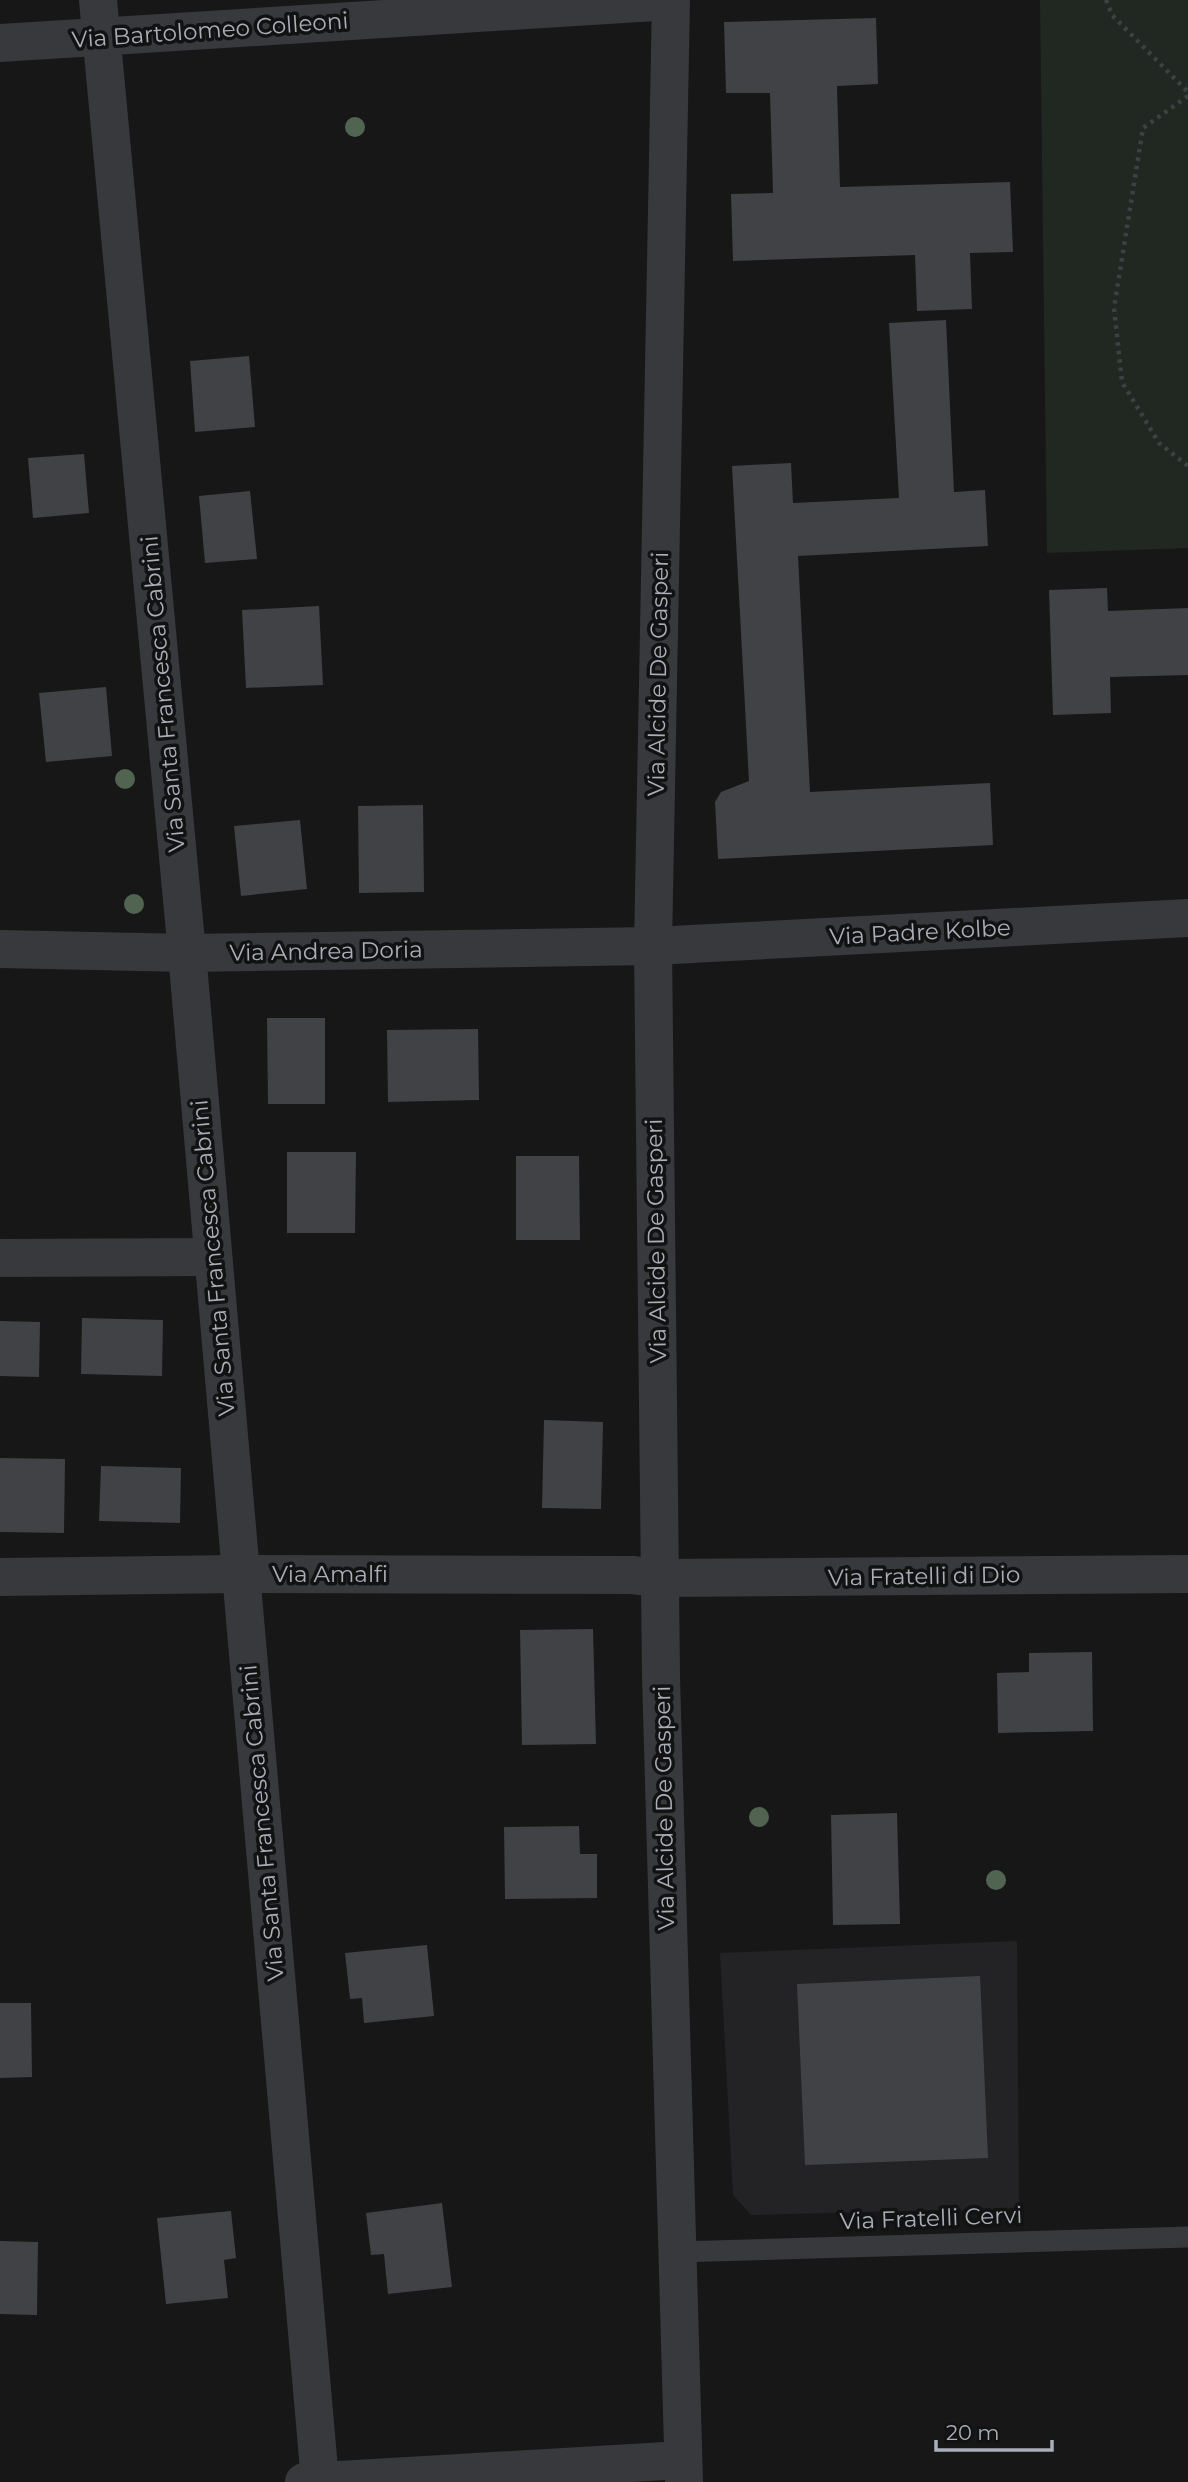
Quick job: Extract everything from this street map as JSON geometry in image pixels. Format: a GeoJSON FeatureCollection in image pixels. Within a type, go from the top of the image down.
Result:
{"type":"FeatureCollection","features":[{"type":"Feature","properties":{"kind":"street","name":"Via Bartolomeo Colleoni"},"geometry":{"type":"LineString","coordinates":[[0,43],[100,18],[671,1]]}},
{"type":"Feature","properties":{"kind":"street","name":"Via Alcide De Gasperi"},"geometry":{"type":"LineString","coordinates":[[671,1],[653,946],[659,1578],[683,2471]]}},
{"type":"Feature","properties":{"kind":"street","name":"Via Santa Francesca Cabrini"},"geometry":{"type":"LineString","coordinates":[[100,18],[187,953],[320,2481]]}},
{"type":"Feature","properties":{"kind":"street","name":"Via Padre Kolbe"},"geometry":{"type":"LineString","coordinates":[[653,946],[1188,918]]}},
{"type":"Feature","properties":{"kind":"street","name":"Via Andrea Doria"},"geometry":{"type":"LineString","coordinates":[[0,949],[187,953],[653,946]]}},
{"type":"Feature","properties":{"kind":"street"},"geometry":{"type":"LineString","coordinates":[[0,1258],[212,1257]]}},
{"type":"Feature","properties":{"kind":"street","name":"Via Amalfi"},"geometry":{"type":"LineString","coordinates":[[0,1577],[240,1574],[632,1575],[659,1578]]}},
{"type":"Feature","properties":{"kind":"street","name":"Via Fratelli di Dio"},"geometry":{"type":"LineString","coordinates":[[659,1578],[1188,1574]]}},
{"type":"Feature","properties":{"kind":"street"},"geometry":{"type":"LineString","coordinates":[[304,2482],[683,2471]]}},
{"type":"Feature","properties":{"kind":"lane","name":"Via Fratelli Cervi"},"geometry":{"type":"LineString","coordinates":[[676,2252],[1188,2237]]}},
{"type":"Feature","properties":{"kind":"path"},"geometry":{"type":"LineString","coordinates":[[1106,0],[1112,16],[1188,94],[1143,128],[1114,308],[1122,382],[1159,443],[1188,466]]}},
{"type":"Feature","properties":{"kind":"shaded area"},"geometry":{"type":"Polygon","coordinates":[[[1040,0],[1188,0],[1188,548],[1047,553],[1040,0]]]}},
{"type":"Feature","properties":{"kind":"shaded area"},"geometry":{"type":"Polygon","coordinates":[[[1017,1941],[1019,2208],[751,2215],[733,2195],[720,1953],[1017,1941]]]}},
{"type":"Feature","properties":{"kind":"building"},"geometry":{"type":"Polygon","coordinates":[[[876,18],[878,84],[837,86],[840,187],[1010,182],[1013,252],[970,253],[972,309],[917,311],[915,255],[733,261],[731,194],[773,193],[770,93],[726,93],[724,22],[876,18]]]}},
{"type":"Feature","properties":{"kind":"building"},"geometry":{"type":"Polygon","coordinates":[[[946,320],[954,492],[985,490],[988,546],[798,556],[810,792],[990,783],[993,845],[718,859],[715,802],[721,792],[749,781],[732,466],[791,463],[793,503],[899,498],[889,323],[946,320]]]}},
{"type":"Feature","properties":{"kind":"building"},"geometry":{"type":"Polygon","coordinates":[[[249,356],[255,427],[195,432],[190,361],[249,356]]]}},
{"type":"Feature","properties":{"kind":"building"},"geometry":{"type":"Polygon","coordinates":[[[84,454],[89,513],[33,518],[28,458],[84,454]]]}},
{"type":"Feature","properties":{"kind":"building"},"geometry":{"type":"Polygon","coordinates":[[[250,491],[257,559],[205,563],[199,496],[250,491]]]}},
{"type":"Feature","properties":{"kind":"building"},"geometry":{"type":"Polygon","coordinates":[[[1107,588],[1108,611],[1188,608],[1188,675],[1110,677],[1111,713],[1053,715],[1049,590],[1107,588]]]}},
{"type":"Feature","properties":{"kind":"building"},"geometry":{"type":"Polygon","coordinates":[[[319,606],[323,685],[246,688],[242,610],[319,606]]]}},
{"type":"Feature","properties":{"kind":"building"},"geometry":{"type":"Polygon","coordinates":[[[106,687],[112,756],[46,762],[39,693],[106,687]]]}},
{"type":"Feature","properties":{"kind":"building"},"geometry":{"type":"Polygon","coordinates":[[[423,805],[424,892],[359,893],[358,806],[423,805]]]}},
{"type":"Feature","properties":{"kind":"building"},"geometry":{"type":"Polygon","coordinates":[[[300,820],[307,889],[241,896],[234,826],[300,820]]]}},
{"type":"Feature","properties":{"kind":"building"},"geometry":{"type":"Polygon","coordinates":[[[267,1018],[325,1018],[325,1104],[268,1104],[267,1018]]]}},
{"type":"Feature","properties":{"kind":"building"},"geometry":{"type":"Polygon","coordinates":[[[478,1029],[479,1100],[388,1102],[387,1030],[478,1029]]]}},
{"type":"Feature","properties":{"kind":"building"},"geometry":{"type":"Polygon","coordinates":[[[287,1152],[356,1152],[355,1233],[287,1233],[287,1152]]]}},
{"type":"Feature","properties":{"kind":"building"},"geometry":{"type":"Polygon","coordinates":[[[516,1156],[579,1156],[580,1240],[516,1240],[516,1156]]]}},
{"type":"Feature","properties":{"kind":"building"},"geometry":{"type":"Polygon","coordinates":[[[82,1318],[163,1320],[162,1376],[81,1374],[82,1318]]]}},
{"type":"Feature","properties":{"kind":"building"},"geometry":{"type":"Polygon","coordinates":[[[0,1321],[40,1322],[39,1377],[0,1376],[0,1321]]]}},
{"type":"Feature","properties":{"kind":"building"},"geometry":{"type":"Polygon","coordinates":[[[544,1420],[603,1422],[601,1509],[542,1508],[544,1420]]]}},
{"type":"Feature","properties":{"kind":"building"},"geometry":{"type":"Polygon","coordinates":[[[0,1458],[65,1459],[64,1533],[0,1532],[0,1458]]]}},
{"type":"Feature","properties":{"kind":"building"},"geometry":{"type":"Polygon","coordinates":[[[101,1466],[181,1468],[180,1523],[99,1521],[101,1466]]]}},
{"type":"Feature","properties":{"kind":"building"},"geometry":{"type":"Polygon","coordinates":[[[593,1629],[596,1744],[522,1745],[520,1630],[593,1629]]]}},
{"type":"Feature","properties":{"kind":"building"},"geometry":{"type":"Polygon","coordinates":[[[1092,1652],[1093,1731],[998,1733],[997,1673],[1029,1672],[1029,1653],[1092,1652]]]}},
{"type":"Feature","properties":{"kind":"building"},"geometry":{"type":"Polygon","coordinates":[[[897,1813],[900,1924],[833,1925],[831,1815],[897,1813]]]}},
{"type":"Feature","properties":{"kind":"building"},"geometry":{"type":"Polygon","coordinates":[[[579,1826],[580,1854],[597,1854],[597,1898],[505,1899],[504,1827],[579,1826]]]}},
{"type":"Feature","properties":{"kind":"building"},"geometry":{"type":"Polygon","coordinates":[[[427,1945],[434,2016],[364,2023],[362,1998],[350,1999],[345,1953],[427,1945]]]}},
{"type":"Feature","properties":{"kind":"building"},"geometry":{"type":"Polygon","coordinates":[[[980,1976],[988,2158],[805,2165],[797,1984],[980,1976]]]}},
{"type":"Feature","properties":{"kind":"building"},"geometry":{"type":"Polygon","coordinates":[[[0,2003],[31,2003],[32,2077],[0,2078],[0,2003]]]}},
{"type":"Feature","properties":{"kind":"building"},"geometry":{"type":"Polygon","coordinates":[[[442,2203],[452,2287],[388,2294],[384,2254],[371,2255],[366,2213],[442,2203]]]}},
{"type":"Feature","properties":{"kind":"building"},"geometry":{"type":"Polygon","coordinates":[[[231,2211],[236,2258],[224,2260],[228,2298],[166,2304],[157,2218],[231,2211]]]}},
{"type":"Feature","properties":{"kind":"building"},"geometry":{"type":"Polygon","coordinates":[[[0,2241],[38,2242],[37,2315],[0,2314],[0,2241]]]}}]}
